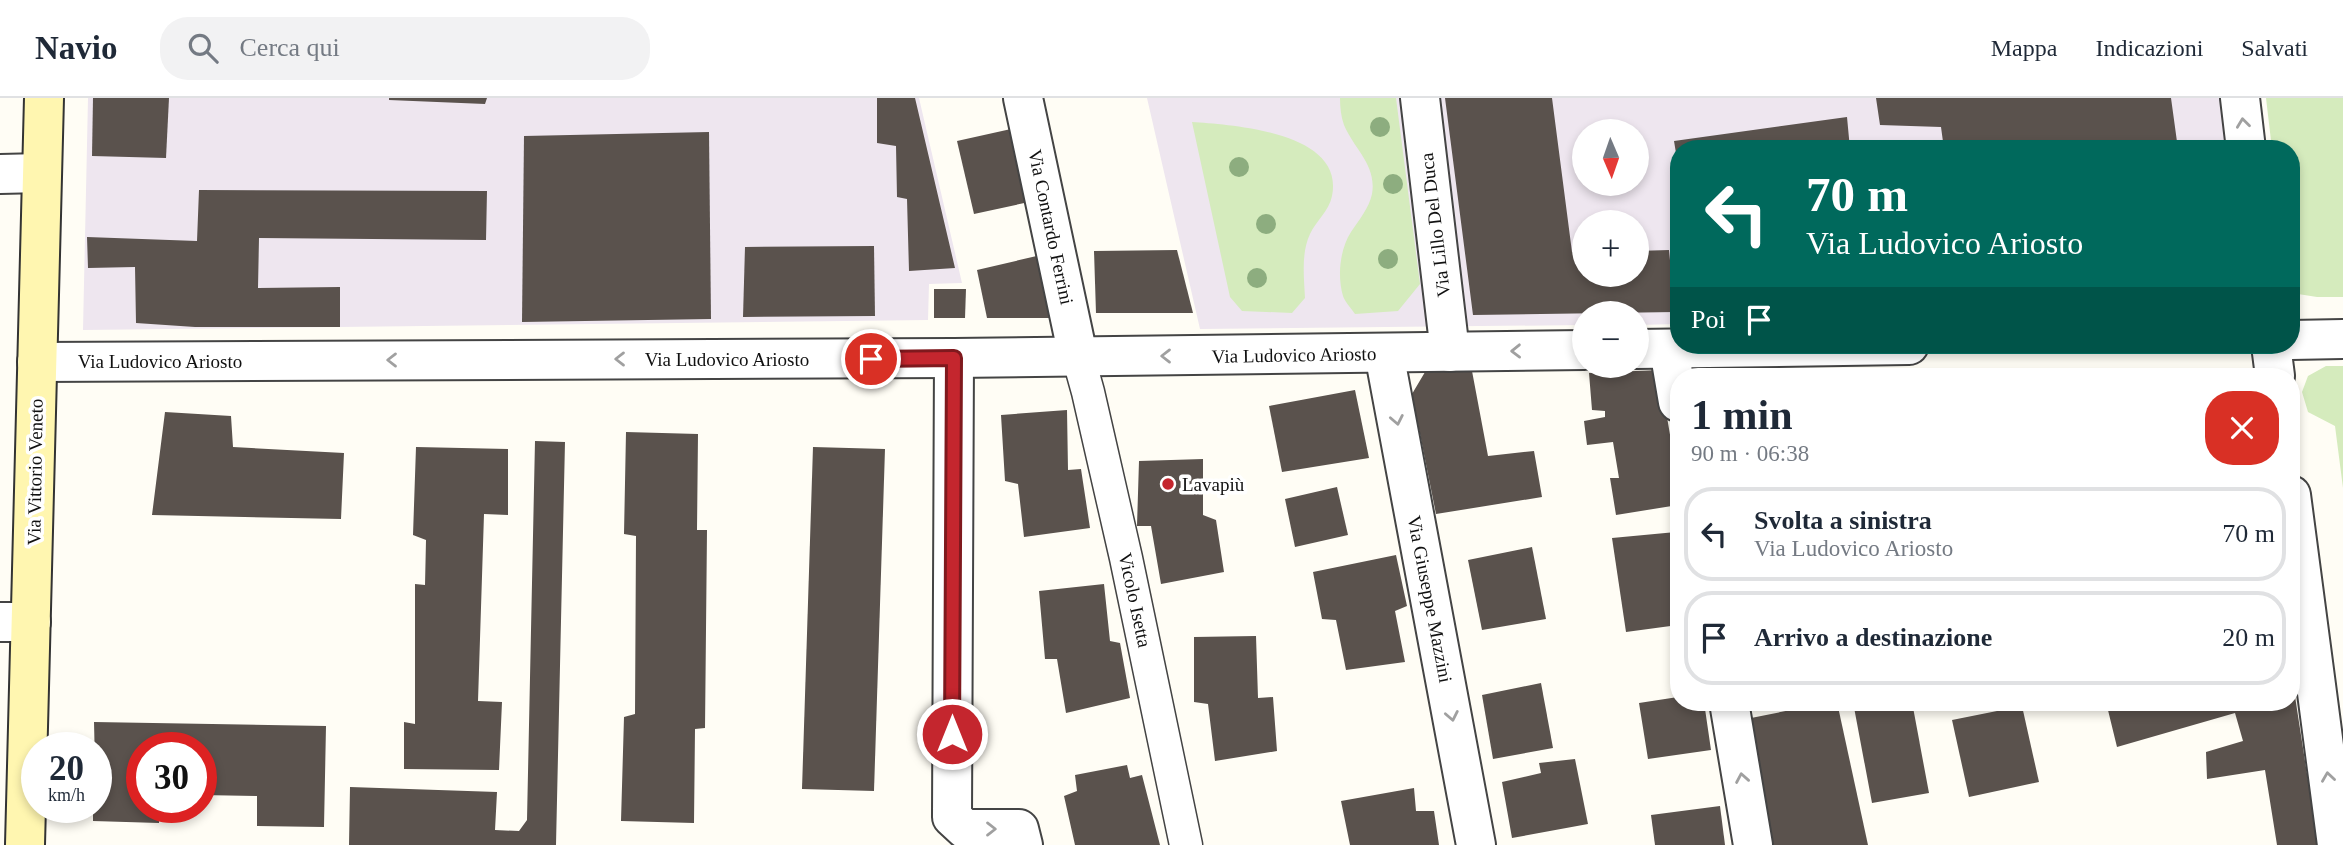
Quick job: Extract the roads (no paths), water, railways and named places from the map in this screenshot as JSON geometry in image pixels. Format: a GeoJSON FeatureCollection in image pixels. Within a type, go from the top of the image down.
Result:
{"type":"FeatureCollection","features":[{"type":"Feature","properties":{"kind":"main road","name":"Via Vittorio Veneto"},"geometry":{"type":"LineString","coordinates":[[25,845],[16,622],[37,362],[44,98]]}},
{"type":"Feature","properties":{"kind":"street","name":"Via Contardo Ferrini"},"geometry":{"type":"LineString","coordinates":[[1023,98],[1078,356]]}},
{"type":"Feature","properties":{"kind":"street","name":"Via Lillo Del Duca"},"geometry":{"type":"LineString","coordinates":[[1420,98],[1450,352]]}},
{"type":"Feature","properties":{"kind":"street"},"geometry":{"type":"LineString","coordinates":[[2240,98],[2245,140]]}},
{"type":"Feature","properties":{"kind":"street"},"geometry":{"type":"LineString","coordinates":[[0,174],[41,173]]}},
{"type":"Feature","properties":{"kind":"street"},"geometry":{"type":"LineString","coordinates":[[2300,340],[2343,338]]}},
{"type":"Feature","properties":{"kind":"street"},"geometry":{"type":"LineString","coordinates":[[1653,349],[1670,385]]}},
{"type":"Feature","properties":{"kind":"street","name":"Via Ludovico Ariosto"},"geometry":{"type":"LineString","coordinates":[[37,362],[954,358],[1572,350]]}},
{"type":"Feature","properties":{"kind":"street","name":"Via Giuseppe Mazzini"},"geometry":{"type":"LineString","coordinates":[[1384,353],[1476,845]]}},
{"type":"Feature","properties":{"kind":"street","name":"Vicolo Isetta"},"geometry":{"type":"LineString","coordinates":[[1078,356],[1126,558],[1186,845]]}},
{"type":"Feature","properties":{"kind":"street"},"geometry":{"type":"LineString","coordinates":[[954,358],[951,817],[965,829],[1019,829],[1023,845]]}},
{"type":"Feature","properties":{"kind":"street"},"geometry":{"type":"LineString","coordinates":[[2300,563],[2337,845]]}},
{"type":"Feature","properties":{"kind":"street"},"geometry":{"type":"LineString","coordinates":[[1731,711],[1753,845]]}},
{"type":"Feature","properties":{"kind":"place","name":"Lavapiù"},"geometry":{"type":"Point","coordinates":[1168,484]}}]}
